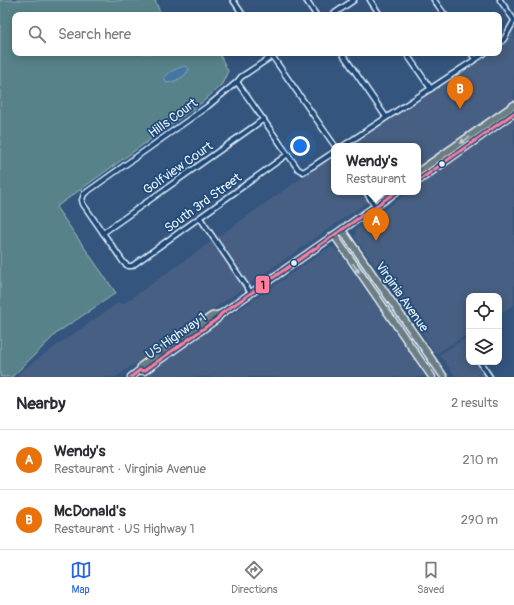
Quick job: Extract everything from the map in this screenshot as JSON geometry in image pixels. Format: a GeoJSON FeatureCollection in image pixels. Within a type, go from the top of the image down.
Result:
{"type":"FeatureCollection","features":[{"type":"Feature","properties":{"kind":"main road"},"geometry":{"type":"LineString","coordinates":[[421,170],[514,105]]}},
{"type":"Feature","properties":{"kind":"main road"},"geometry":{"type":"LineString","coordinates":[[421,179],[514,113]]}},
{"type":"Feature","properties":{"kind":"main road"},"geometry":{"type":"LineString","coordinates":[[492,129],[497,117]]}},
{"type":"Feature","properties":{"kind":"main road"},"geometry":{"type":"LineString","coordinates":[[477,139],[483,131],[484,126]]}},
{"type":"Feature","properties":{"kind":"main road","name":"US Highway 1"},"geometry":{"type":"LineString","coordinates":[[131,377],[140,370],[141,366],[212,316],[221,314],[392,195]]}},
{"type":"Feature","properties":{"kind":"main road","name":"Virginia Avenue"},"geometry":{"type":"LineString","coordinates":[[342,230],[444,377]]}},
{"type":"Feature","properties":{"kind":"main road","name":"Virginia Avenue"},"geometry":{"type":"LineString","coordinates":[[334,236],[432,377]]}},
{"type":"Feature","properties":{"kind":"main road"},"geometry":{"type":"LineString","coordinates":[[418,357],[427,360],[440,370]]}},
{"type":"Feature","properties":{"kind":"street"},"geometry":{"type":"LineString","coordinates":[[233,0],[241,12]]}},
{"type":"Feature","properties":{"kind":"street"},"geometry":{"type":"LineString","coordinates":[[306,0],[314,12]]}},
{"type":"Feature","properties":{"kind":"street"},"geometry":{"type":"LineString","coordinates":[[336,12],[354,0]]}},
{"type":"Feature","properties":{"kind":"street"},"geometry":{"type":"LineString","coordinates":[[370,0],[378,12]]}},
{"type":"Feature","properties":{"kind":"street"},"geometry":{"type":"LineString","coordinates":[[434,0],[443,12]]}},
{"type":"Feature","properties":{"kind":"street"},"geometry":{"type":"LineString","coordinates":[[500,0],[514,21],[502,41]]}},
{"type":"Feature","properties":{"kind":"street","name":"Hills Court"},"geometry":{"type":"LineString","coordinates":[[103,233],[83,204],[82,200],[84,194],[208,106],[241,77],[270,56]]}},
{"type":"Feature","properties":{"kind":"street"},"geometry":{"type":"LineString","coordinates":[[272,56],[333,143]]}},
{"type":"Feature","properties":{"kind":"street"},"geometry":{"type":"LineString","coordinates":[[344,56],[386,117]]}},
{"type":"Feature","properties":{"kind":"street"},"geometry":{"type":"LineString","coordinates":[[408,56],[431,89]]}},
{"type":"Feature","properties":{"kind":"street"},"geometry":{"type":"LineString","coordinates":[[347,143],[480,56]]}},
{"type":"Feature","properties":{"kind":"street"},"geometry":{"type":"LineString","coordinates":[[237,82],[298,169],[303,172],[331,154]]}},
{"type":"Feature","properties":{"kind":"street","name":"Golfview Court"},"geometry":{"type":"LineString","coordinates":[[103,233],[264,119]]}},
{"type":"Feature","properties":{"kind":"street","name":"South 3rd Street"},"geometry":{"type":"LineString","coordinates":[[103,233],[124,263],[128,266],[132,266],[288,154]]}},
{"type":"Feature","properties":{"kind":"street"},"geometry":{"type":"LineString","coordinates":[[368,195],[375,206]]}},
{"type":"Feature","properties":{"kind":"street"},"geometry":{"type":"LineString","coordinates":[[200,218],[251,293]]}},
{"type":"Feature","properties":{"kind":"street"},"geometry":{"type":"LineString","coordinates":[[482,365],[490,377]]}},
{"type":"Feature","properties":{"kind":"shaded area"},"geometry":{"type":"Polygon","coordinates":[[[514,33],[514,99],[421,165],[421,143],[354,143],[486,56],[502,56],[502,46],[508,41],[514,33]]]}},
{"type":"Feature","properties":{"kind":"shaded area"},"geometry":{"type":"Polygon","coordinates":[[[185,66],[189,69],[183,77],[167,83],[165,76],[167,74],[185,66]]]}},
{"type":"Feature","properties":{"kind":"shaded area"},"geometry":{"type":"Polygon","coordinates":[[[514,119],[514,305],[502,312],[502,293],[466,293],[466,335],[436,354],[355,238],[356,230],[405,195],[421,195],[421,184],[514,119]]]}},
{"type":"Feature","properties":{"kind":"shaded area"},"geometry":{"type":"Polygon","coordinates":[[[331,158],[331,195],[365,195],[369,201],[248,285],[216,238],[331,158]]]}},
{"type":"Feature","properties":{"kind":"shaded area"},"geometry":{"type":"Polygon","coordinates":[[[212,241],[244,288],[116,377],[16,377],[22,370],[119,302],[123,304],[212,241]]]}},
{"type":"Feature","properties":{"kind":"shaded area"},"geometry":{"type":"Polygon","coordinates":[[[333,247],[338,251],[425,377],[141,377],[327,249],[333,247]]]}},
{"type":"Feature","properties":{"kind":"shaded area"},"geometry":{"type":"Polygon","coordinates":[[[466,338],[466,365],[479,365],[487,377],[456,377],[439,355],[466,338]]]}},
{"type":"Feature","properties":{"kind":"green space"},"geometry":{"type":"Polygon","coordinates":[[[0,0],[155,0],[160,12],[12,12],[12,56],[220,56],[228,71],[222,84],[204,101],[56,207],[116,293],[58,332],[12,377],[0,377],[0,0]]]}},
{"type":"Feature","properties":{"kind":"transit line","name":"1"},"geometry":{"type":"LineString","coordinates":[[421,179],[514,113]]}},
{"type":"Feature","properties":{"kind":"transit line","name":"1"},"geometry":{"type":"LineString","coordinates":[[131,377],[140,370],[144,371],[217,319],[221,314],[392,195]]}},
{"type":"Feature","properties":{"kind":"place","name":"McDonald's"},"geometry":{"type":"Point","coordinates":[460,109]}},
{"type":"Feature","properties":{"kind":"place","name":"Wendy's"},"geometry":{"type":"Point","coordinates":[376,241]}}]}
